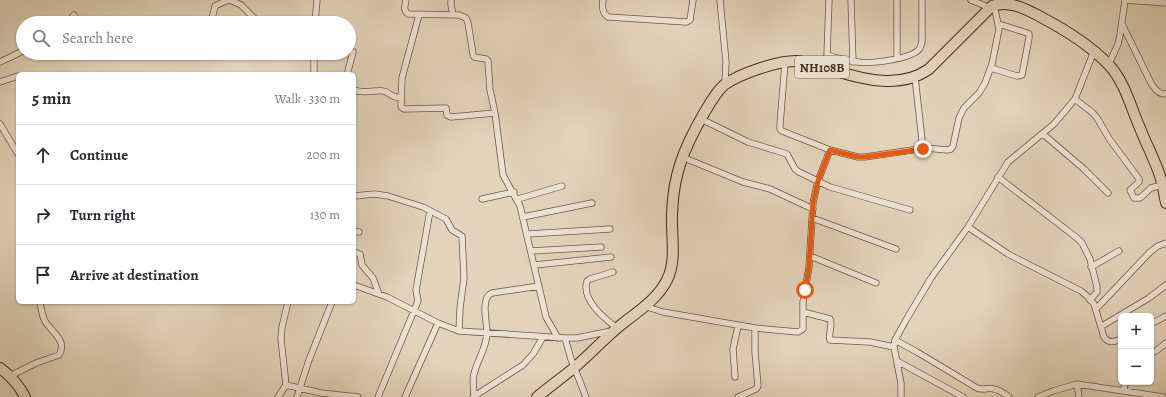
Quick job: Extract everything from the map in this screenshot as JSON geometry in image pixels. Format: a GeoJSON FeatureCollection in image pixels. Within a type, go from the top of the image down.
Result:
{"type":"FeatureCollection","features":[{"type":"Feature","properties":{"kind":"highway"},"geometry":{"type":"LineString","coordinates":[[992,6],[998,2],[1005,2],[1020,6],[1054,24],[1094,51],[1109,64],[1121,82],[1160,177],[1166,203]]}},
{"type":"Feature","properties":{"kind":"highway","name":"NH108B"},"geometry":{"type":"LineString","coordinates":[[537,397],[546,394],[615,329],[659,293],[667,279],[672,262],[673,203],[676,180],[682,157],[701,119],[715,96],[725,85],[755,71],[785,62],[800,61],[853,76],[877,80],[901,80],[915,77],[923,73],[937,62],[992,6]]}},
{"type":"Feature","properties":{"kind":"highway"},"geometry":{"type":"LineString","coordinates":[[0,368],[10,376],[25,397]]}},
{"type":"Feature","properties":{"kind":"street"},"geometry":{"type":"LineString","coordinates":[[213,16],[215,6],[229,0],[241,5],[252,16]]}},
{"type":"Feature","properties":{"kind":"street"},"geometry":{"type":"LineString","coordinates":[[316,16],[317,0]]}},
{"type":"Feature","properties":{"kind":"street"},"geometry":{"type":"LineString","coordinates":[[406,0],[404,9],[408,14],[459,15],[466,18],[474,56],[486,59],[488,61],[490,90],[495,113],[503,175],[518,199],[528,234],[546,317],[558,338]]}},
{"type":"Feature","properties":{"kind":"street"},"geometry":{"type":"LineString","coordinates":[[452,0],[451,5],[453,15]]}},
{"type":"Feature","properties":{"kind":"street"},"geometry":{"type":"LineString","coordinates":[[603,0],[603,11],[608,17],[686,22],[690,20],[691,17],[693,0]]}},
{"type":"Feature","properties":{"kind":"street"},"geometry":{"type":"LineString","coordinates":[[720,0],[726,62],[725,85]]}},
{"type":"Feature","properties":{"kind":"street"},"geometry":{"type":"LineString","coordinates":[[828,69],[827,55],[829,0]]}},
{"type":"Feature","properties":{"kind":"street"},"geometry":{"type":"LineString","coordinates":[[851,0],[853,62]]}},
{"type":"Feature","properties":{"kind":"street"},"geometry":{"type":"LineString","coordinates":[[897,0],[897,58]]}},
{"type":"Feature","properties":{"kind":"street"},"geometry":{"type":"LineString","coordinates":[[827,55],[853,62],[869,63],[912,54],[920,48],[922,42],[922,0]]}},
{"type":"Feature","properties":{"kind":"street"},"geometry":{"type":"LineString","coordinates":[[785,62],[780,129],[782,131],[830,150],[854,156],[865,157],[934,148],[947,150],[951,149],[959,118],[964,108],[979,93],[985,83],[999,37],[998,24],[992,6],[971,0]]}},
{"type":"Feature","properties":{"kind":"street"},"geometry":{"type":"LineString","coordinates":[[1109,64],[1118,44],[1125,0],[1166,3]]}},
{"type":"Feature","properties":{"kind":"street"},"geometry":{"type":"LineString","coordinates":[[419,15],[402,78],[400,105],[404,109],[446,108],[447,115],[451,117],[495,113]]}},
{"type":"Feature","properties":{"kind":"street"},"geometry":{"type":"LineString","coordinates":[[990,68],[1017,76],[1022,75],[1029,38],[1029,34],[1027,33],[998,24]]}},
{"type":"Feature","properties":{"kind":"street"},"geometry":{"type":"LineString","coordinates":[[1122,24],[1151,83],[1156,90],[1162,94],[1166,94]]}},
{"type":"Feature","properties":{"kind":"street"},"geometry":{"type":"LineString","coordinates":[[901,397],[901,383],[894,347],[895,340],[931,278],[968,227],[1008,162],[1054,124],[1075,99],[1094,51]]}},
{"type":"Feature","properties":{"kind":"street"},"geometry":{"type":"LineString","coordinates":[[0,62],[16,55]]}},
{"type":"Feature","properties":{"kind":"street"},"geometry":{"type":"LineString","coordinates":[[314,60],[314,72]]}},
{"type":"Feature","properties":{"kind":"street"},"geometry":{"type":"LineString","coordinates":[[348,72],[351,60]]}},
{"type":"Feature","properties":{"kind":"street"},"geometry":{"type":"LineString","coordinates":[[0,86],[0,81],[16,77]]}},
{"type":"Feature","properties":{"kind":"street"},"geometry":{"type":"LineString","coordinates":[[915,77],[923,149]]}},
{"type":"Feature","properties":{"kind":"street"},"geometry":{"type":"LineString","coordinates":[[356,91],[361,92],[382,91],[388,93],[392,97],[401,98]]}},
{"type":"Feature","properties":{"kind":"street"},"geometry":{"type":"LineString","coordinates":[[1075,99],[1098,118],[1110,140],[1139,179],[1139,182],[1130,190],[1134,198],[1140,198],[1152,188],[1162,185]]}},
{"type":"Feature","properties":{"kind":"street"},"geometry":{"type":"LineString","coordinates":[[701,119],[748,142],[787,154],[795,169],[838,190],[910,210]]}},
{"type":"Feature","properties":{"kind":"street"},"geometry":{"type":"LineString","coordinates":[[0,124],[16,151]]}},
{"type":"Feature","properties":{"kind":"street"},"geometry":{"type":"LineString","coordinates":[[1043,134],[1108,193]]}},
{"type":"Feature","properties":{"kind":"street"},"geometry":{"type":"LineString","coordinates":[[644,306],[663,312],[738,326],[802,331],[804,326],[803,312],[810,256],[812,209],[818,181],[830,150]]}},
{"type":"Feature","properties":{"kind":"street"},"geometry":{"type":"LineString","coordinates":[[682,157],[743,182],[770,189],[812,209]]}},
{"type":"Feature","properties":{"kind":"street"},"geometry":{"type":"LineString","coordinates":[[998,177],[1078,238],[1087,253],[1097,289],[1090,300]]}},
{"type":"Feature","properties":{"kind":"street"},"geometry":{"type":"LineString","coordinates":[[518,199],[562,186]]}},
{"type":"Feature","properties":{"kind":"street"},"geometry":{"type":"LineString","coordinates":[[482,199],[514,192]]}},
{"type":"Feature","properties":{"kind":"street"},"geometry":{"type":"LineString","coordinates":[[356,196],[369,194],[388,196],[423,207],[446,219],[452,230],[462,236],[464,278],[459,331]]}},
{"type":"Feature","properties":{"kind":"street"},"geometry":{"type":"LineString","coordinates":[[523,217],[592,203]]}},
{"type":"Feature","properties":{"kind":"street"},"geometry":{"type":"LineString","coordinates":[[378,397],[418,301],[416,290],[430,211]]}},
{"type":"Feature","properties":{"kind":"street"},"geometry":{"type":"LineString","coordinates":[[812,218],[896,249]]}},
{"type":"Feature","properties":{"kind":"street"},"geometry":{"type":"LineString","coordinates":[[968,227],[1008,254],[1081,291],[1094,304],[1102,326],[1104,338],[1110,342],[1118,340]]}},
{"type":"Feature","properties":{"kind":"street"},"geometry":{"type":"LineString","coordinates":[[528,234],[610,229]]}},
{"type":"Feature","properties":{"kind":"street"},"geometry":{"type":"LineString","coordinates":[[1096,309],[1150,252],[1158,246],[1166,243]]}},
{"type":"Feature","properties":{"kind":"street"},"geometry":{"type":"LineString","coordinates":[[532,252],[601,247]]}},
{"type":"Feature","properties":{"kind":"street"},"geometry":{"type":"LineString","coordinates":[[1091,267],[1119,251]]}},
{"type":"Feature","properties":{"kind":"street"},"geometry":{"type":"LineString","coordinates":[[356,253],[360,254],[362,265],[373,278],[379,294]]}},
{"type":"Feature","properties":{"kind":"street"},"geometry":{"type":"LineString","coordinates":[[810,256],[876,284]]}},
{"type":"Feature","properties":{"kind":"street"},"geometry":{"type":"LineString","coordinates":[[535,265],[611,257]]}},
{"type":"Feature","properties":{"kind":"street"},"geometry":{"type":"LineString","coordinates":[[613,272],[590,279],[586,281],[585,285],[594,307],[615,329]]}},
{"type":"Feature","properties":{"kind":"street"},"geometry":{"type":"LineString","coordinates":[[1102,326],[1149,298],[1166,285]]}},
{"type":"Feature","properties":{"kind":"street"},"geometry":{"type":"LineString","coordinates":[[356,286],[379,294],[415,310],[438,323],[459,331],[578,338],[615,329]]}},
{"type":"Feature","properties":{"kind":"street"},"geometry":{"type":"LineString","coordinates":[[473,397],[474,375],[487,333],[485,304],[488,294],[539,286]]}},
{"type":"Feature","properties":{"kind":"street"},"geometry":{"type":"LineString","coordinates":[[10,376],[36,363],[59,355],[61,352],[60,340],[55,331],[44,320],[40,304]]}},
{"type":"Feature","properties":{"kind":"street"},"geometry":{"type":"LineString","coordinates":[[278,397],[286,385],[281,339],[282,326],[288,304]]}},
{"type":"Feature","properties":{"kind":"street"},"geometry":{"type":"LineString","coordinates":[[297,397],[323,322],[331,304]]}},
{"type":"Feature","properties":{"kind":"street"},"geometry":{"type":"LineString","coordinates":[[803,312],[830,319],[832,324],[829,336],[830,340],[870,342],[894,347]]}},
{"type":"Feature","properties":{"kind":"street"},"geometry":{"type":"LineString","coordinates":[[1154,322],[1166,316]]}},
{"type":"Feature","properties":{"kind":"street"},"geometry":{"type":"LineString","coordinates":[[405,397],[438,323]]}},
{"type":"Feature","properties":{"kind":"street"},"geometry":{"type":"LineString","coordinates":[[735,376],[733,349],[738,326]]}},
{"type":"Feature","properties":{"kind":"street"},"geometry":{"type":"LineString","coordinates":[[738,397],[756,389],[758,386],[755,352],[755,328]]}},
{"type":"Feature","properties":{"kind":"street"},"geometry":{"type":"LineString","coordinates":[[473,397],[523,365],[533,354],[543,337]]}},
{"type":"Feature","properties":{"kind":"street"},"geometry":{"type":"LineString","coordinates":[[565,338],[571,359],[586,397]]}},
{"type":"Feature","properties":{"kind":"street"},"geometry":{"type":"LineString","coordinates":[[895,340],[977,388],[983,390],[988,388],[996,389],[1009,397]]}},
{"type":"Feature","properties":{"kind":"street"},"geometry":{"type":"LineString","coordinates":[[1154,352],[1166,343]]}},
{"type":"Feature","properties":{"kind":"street"},"geometry":{"type":"LineString","coordinates":[[897,361],[963,397]]}},
{"type":"Feature","properties":{"kind":"street"},"geometry":{"type":"LineString","coordinates":[[1077,384],[1079,397]]}},
{"type":"Feature","properties":{"kind":"street"},"geometry":{"type":"LineString","coordinates":[[1038,397],[1053,394],[1077,384],[1163,397]]}},
{"type":"Feature","properties":{"kind":"street"},"geometry":{"type":"LineString","coordinates":[[286,385],[336,396],[358,397]]}},
{"type":"Feature","properties":{"kind":"street"},"geometry":{"type":"LineString","coordinates":[[1123,391],[1125,385]]}},
{"type":"Feature","properties":{"kind":"route"},"geometry":{"type":"LineString","coordinates":[[805,290],[809,267],[813,203],[818,181],[830,150],[858,157],[865,157],[923,149]]}}]}
